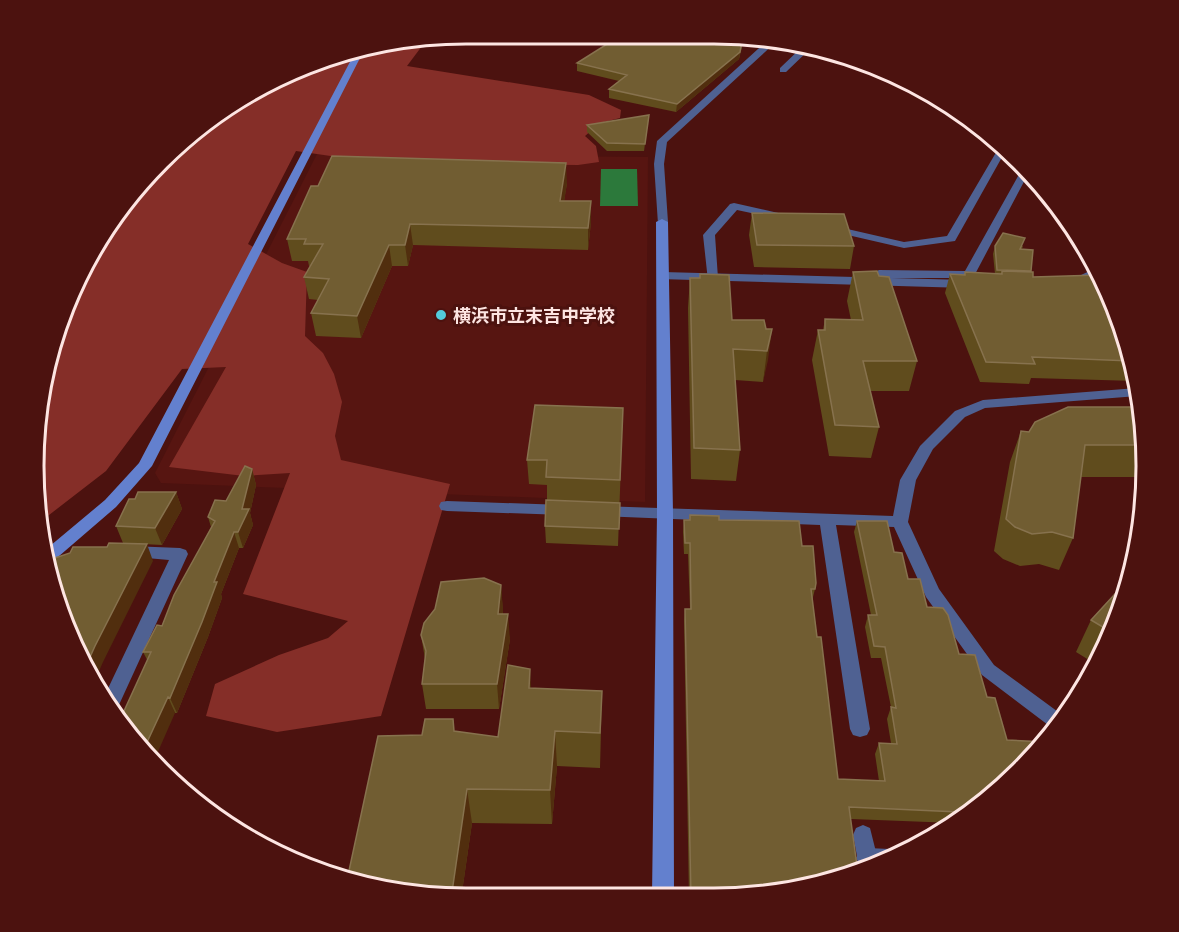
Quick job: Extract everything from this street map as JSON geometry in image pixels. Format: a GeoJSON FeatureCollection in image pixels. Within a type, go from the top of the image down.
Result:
{"type":"FeatureCollection","features":[{"type":"Feature","properties":{"kind":"street"},"geometry":{"type":"LineString","coordinates":[[663,888],[665,513],[662,222],[658,164],[662,141],[765,47]]}},
{"type":"Feature","properties":{"kind":"street"},"geometry":{"type":"LineString","coordinates":[[783,70],[801,53]]}},
{"type":"Feature","properties":{"kind":"street"},"geometry":{"type":"LineString","coordinates":[[53,552],[102,513],[145,466],[357,58]]}},
{"type":"Feature","properties":{"kind":"street"},"geometry":{"type":"LineString","coordinates":[[819,226],[904,245],[951,239],[998,154]]}},
{"type":"Feature","properties":{"kind":"street"},"geometry":{"type":"LineString","coordinates":[[867,282],[879,274],[969,275],[1021,177]]}},
{"type":"Feature","properties":{"kind":"street"},"geometry":{"type":"LineString","coordinates":[[712,278],[709,235],[734,206],[798,221]]}},
{"type":"Feature","properties":{"kind":"street"},"geometry":{"type":"LineString","coordinates":[[1062,286],[1090,275]]}},
{"type":"Feature","properties":{"kind":"street"},"geometry":{"type":"LineString","coordinates":[[663,276],[975,285]]}},
{"type":"Feature","properties":{"kind":"street"},"geometry":{"type":"LineString","coordinates":[[1052,718],[988,670],[932,592],[900,522],[908,480],[927,446],[960,414],[983,404],[1129,394]]}},
{"type":"Feature","properties":{"kind":"street"},"geometry":{"type":"LineString","coordinates":[[447,506],[900,522]]}},
{"type":"Feature","properties":{"kind":"street"},"geometry":{"type":"LineString","coordinates":[[827,519],[860,729]]}},
{"type":"Feature","properties":{"kind":"street"},"geometry":{"type":"LineString","coordinates":[[53,553],[80,549]]}},
{"type":"Feature","properties":{"kind":"street"},"geometry":{"type":"LineString","coordinates":[[113,698],[180,554],[114,551]]}},
{"type":"Feature","properties":{"kind":"street"},"geometry":{"type":"LineString","coordinates":[[863,835],[867,859]]}},
{"type":"Feature","properties":{"kind":"shaded area"},"geometry":{"type":"Polygon","coordinates":[[[422,46],[407,66],[589,95],[621,110],[620,118],[600,123],[585,136],[596,146],[599,162],[578,165],[379,163],[296,151],[248,244],[282,263],[307,272],[305,336],[323,353],[334,374],[342,402],[335,436],[341,460],[450,484],[381,716],[277,732],[206,716],[215,684],[279,655],[328,638],[348,621],[243,594],[290,473],[244,476],[169,467],[226,367],[182,369],[106,471],[47,517],[44,494],[44,438],[56,370],[66,330],[87,279],[115,231],[148,187],[187,148],[209,131],[231,115],[279,87],[330,66],[357,58],[422,46]]]}},
{"type":"Feature","properties":{"kind":"shaded area","name":"横浜市立末吉中学校"},"geometry":{"type":"Polygon","coordinates":[[[317,154],[648,157],[645,502],[161,483],[155,473],[317,154]]]}},
{"type":"Feature","properties":{"kind":"shaded area"},"geometry":{"type":"Polygon","coordinates":[[[601,169],[637,169],[638,206],[600,206],[601,169]]]}},
{"type":"Feature","properties":{"kind":"building"},"geometry":{"type":"Polygon","coordinates":[[[607,44],[741,44],[740,52],[677,104],[609,89],[627,75],[577,63],[607,44]]]}},
{"type":"Feature","properties":{"kind":"building"},"geometry":{"type":"Polygon","coordinates":[[[649,115],[645,144],[607,143],[587,125],[649,115]]]}},
{"type":"Feature","properties":{"kind":"building"},"geometry":{"type":"Polygon","coordinates":[[[332,156],[566,163],[560,201],[591,201],[588,228],[410,224],[405,245],[389,245],[357,316],[311,313],[329,279],[304,277],[323,244],[304,244],[306,239],[287,239],[311,186],[318,186],[332,156]]]}},
{"type":"Feature","properties":{"kind":"building"},"geometry":{"type":"Polygon","coordinates":[[[752,213],[844,214],[854,246],[757,245],[752,213]]]}},
{"type":"Feature","properties":{"kind":"building"},"geometry":{"type":"Polygon","coordinates":[[[1003,233],[1025,238],[1020,249],[1033,250],[1031,271],[997,270],[995,246],[1003,233]]]}},
{"type":"Feature","properties":{"kind":"building"},"geometry":{"type":"Polygon","coordinates":[[[877,271],[879,276],[889,277],[917,361],[863,361],[879,427],[835,425],[818,330],[825,330],[825,319],[863,320],[853,272],[877,271]]]}},
{"type":"Feature","properties":{"kind":"building"},"geometry":{"type":"Polygon","coordinates":[[[1002,271],[1033,272],[1033,277],[1090,275],[1113,330],[1122,361],[1032,357],[1035,364],[986,362],[950,274],[965,275],[965,272],[1002,274],[1002,271]]]}},
{"type":"Feature","properties":{"kind":"building"},"geometry":{"type":"Polygon","coordinates":[[[700,274],[729,275],[732,320],[764,320],[766,329],[772,329],[767,351],[733,349],[740,450],[694,448],[690,278],[700,278],[700,274]]]}},
{"type":"Feature","properties":{"kind":"building"},"geometry":{"type":"Polygon","coordinates":[[[535,405],[623,408],[620,480],[546,477],[547,460],[527,460],[535,405]]]}},
{"type":"Feature","properties":{"kind":"building"},"geometry":{"type":"Polygon","coordinates":[[[1068,407],[1131,407],[1135,445],[1085,445],[1073,538],[1052,532],[1032,534],[1015,527],[1006,519],[1021,431],[1029,432],[1035,422],[1068,407]]]}},
{"type":"Feature","properties":{"kind":"building"},"geometry":{"type":"Polygon","coordinates":[[[245,466],[252,469],[242,509],[249,509],[238,532],[234,532],[214,582],[217,582],[202,622],[170,698],[168,697],[147,743],[123,712],[151,652],[143,652],[157,625],[162,626],[174,595],[215,521],[208,517],[215,500],[226,501],[245,466]]]}},
{"type":"Feature","properties":{"kind":"building"},"geometry":{"type":"Polygon","coordinates":[[[138,492],[176,492],[155,528],[116,526],[129,499],[135,499],[138,492]]]}},
{"type":"Feature","properties":{"kind":"building"},"geometry":{"type":"Polygon","coordinates":[[[546,500],[620,503],[619,529],[545,526],[546,500]]]}},
{"type":"Feature","properties":{"kind":"building"},"geometry":{"type":"Polygon","coordinates":[[[690,515],[719,516],[719,520],[799,521],[802,546],[813,546],[816,583],[815,589],[811,589],[817,637],[821,637],[838,779],[885,781],[879,743],[897,744],[891,707],[896,708],[885,647],[874,646],[868,615],[877,615],[857,521],[887,521],[894,552],[902,553],[908,579],[920,579],[927,607],[943,608],[948,615],[959,654],[975,655],[987,697],[995,698],[1007,740],[1034,741],[992,784],[955,812],[849,807],[857,863],[822,874],[768,885],[741,888],[691,888],[685,609],[691,609],[690,543],[685,543],[684,520],[690,520],[690,515]]]}},
{"type":"Feature","properties":{"kind":"building"},"geometry":{"type":"Polygon","coordinates":[[[109,543],[147,544],[90,658],[66,602],[54,559],[70,553],[73,547],[107,547],[109,543]]]}},
{"type":"Feature","properties":{"kind":"building"},"geometry":{"type":"Polygon","coordinates":[[[484,578],[501,585],[498,614],[508,614],[497,684],[422,684],[426,651],[421,635],[424,623],[435,609],[441,582],[484,578]]]}},
{"type":"Feature","properties":{"kind":"building"},"geometry":{"type":"Polygon","coordinates":[[[1116,593],[1103,627],[1091,620],[1116,593]]]}},
{"type":"Feature","properties":{"kind":"building"},"geometry":{"type":"Polygon","coordinates":[[[508,665],[530,669],[529,688],[602,691],[600,733],[555,731],[550,790],[467,789],[453,888],[411,885],[349,872],[378,736],[422,735],[425,719],[453,719],[454,731],[498,737],[508,665]]]}},
{"type":"Feature","properties":{"kind":"place","name":"横浜市立末吉中学校"},"geometry":{"type":"Point","coordinates":[441,315]}}]}
